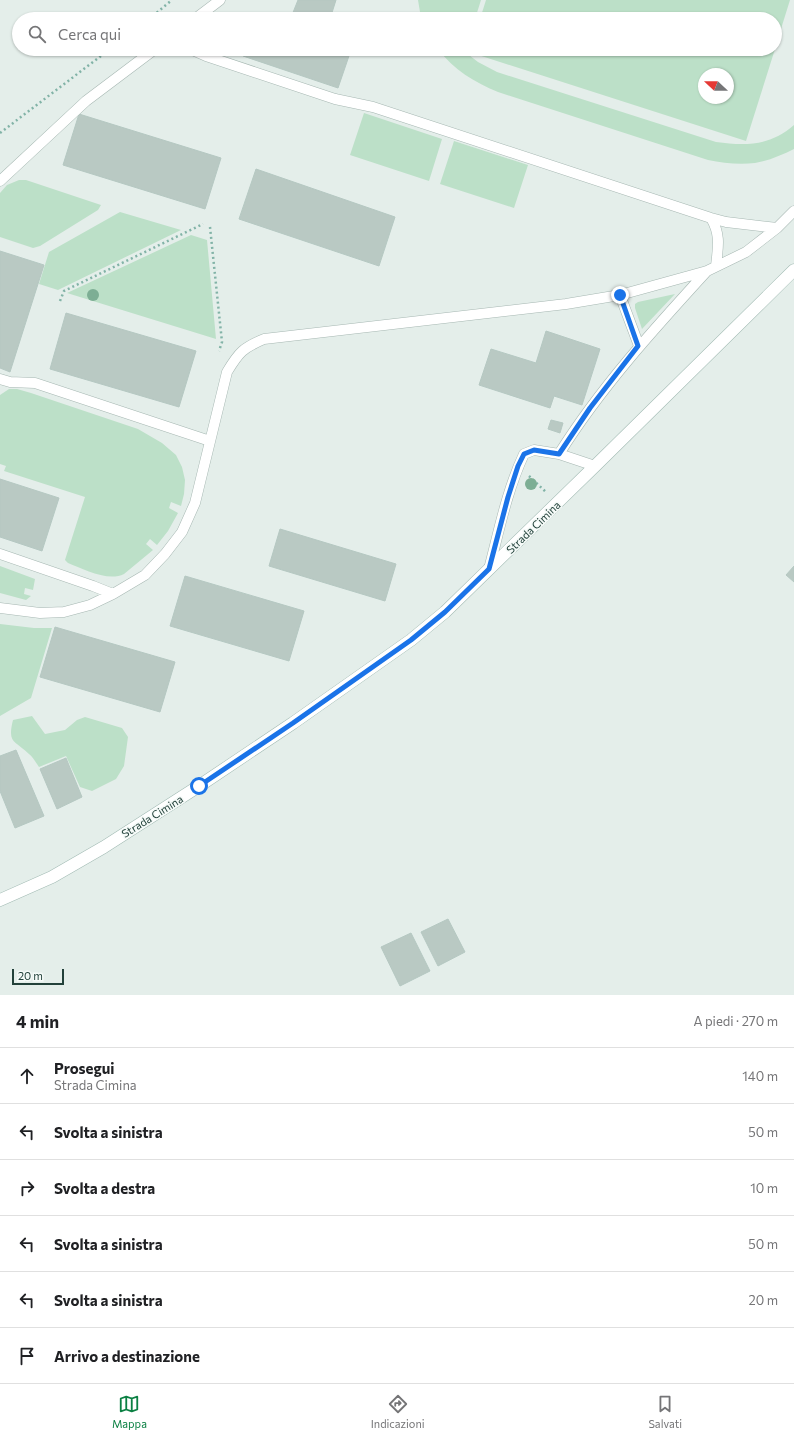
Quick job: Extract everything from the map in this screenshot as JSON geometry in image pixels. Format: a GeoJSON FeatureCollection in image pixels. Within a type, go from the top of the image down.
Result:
{"type":"FeatureCollection","features":[{"type":"Feature","properties":{"kind":"main road","name":"Strada Cimina"},"geometry":{"type":"LineString","coordinates":[[0,900],[52,877],[199,786],[293,723],[411,640],[445,612],[558,503],[794,270]]}},
{"type":"Feature","properties":{"kind":"lane"},"geometry":{"type":"LineString","coordinates":[[204,12],[220,0]]}},
{"type":"Feature","properties":{"kind":"lane"},"geometry":{"type":"LineString","coordinates":[[0,181],[86,101],[146,56]]}},
{"type":"Feature","properties":{"kind":"lane"},"geometry":{"type":"LineString","coordinates":[[206,56],[335,98],[373,107],[711,218],[726,222],[777,228]]}},
{"type":"Feature","properties":{"kind":"lane"},"geometry":{"type":"LineString","coordinates":[[0,608],[40,613],[64,612],[90,605],[145,576],[182,532],[195,503],[227,372],[236,357],[248,346],[264,339],[566,304],[620,295],[706,271],[746,252],[777,228],[794,211]]}},
{"type":"Feature","properties":{"kind":"lane"},"geometry":{"type":"LineString","coordinates":[[711,218],[716,226],[719,237],[716,266]]}},
{"type":"Feature","properties":{"kind":"lane"},"geometry":{"type":"LineString","coordinates":[[559,454],[590,408],[638,346],[706,271]]}},
{"type":"Feature","properties":{"kind":"lane"},"geometry":{"type":"LineString","coordinates":[[620,295],[638,346]]}},
{"type":"Feature","properties":{"kind":"lane"},"geometry":{"type":"LineString","coordinates":[[0,379],[10,382],[35,383],[210,442]]}},
{"type":"Feature","properties":{"kind":"lane"},"geometry":{"type":"LineString","coordinates":[[489,569],[518,466],[524,454],[534,450],[559,454],[595,466]]}},
{"type":"Feature","properties":{"kind":"lane"},"geometry":{"type":"LineString","coordinates":[[0,554],[113,594]]}},
{"type":"Feature","properties":{"kind":"path"},"geometry":{"type":"LineString","coordinates":[[157,12],[172,0]]}},
{"type":"Feature","properties":{"kind":"path"},"geometry":{"type":"LineString","coordinates":[[0,133],[101,56]]}},
{"type":"Feature","properties":{"kind":"path"},"geometry":{"type":"LineString","coordinates":[[60,302],[64,291],[203,224]]}},
{"type":"Feature","properties":{"kind":"path"},"geometry":{"type":"LineString","coordinates":[[210,226],[222,342],[219,351]]}},
{"type":"Feature","properties":{"kind":"path"},"geometry":{"type":"LineString","coordinates":[[518,466],[558,503]]}},
{"type":"Feature","properties":{"kind":"green space"},"geometry":{"type":"Polygon","coordinates":[[[418,0],[481,0],[477,12],[420,12],[418,0]]]}},
{"type":"Feature","properties":{"kind":"green space"},"geometry":{"type":"Polygon","coordinates":[[[486,0],[790,0],[782,26],[782,12],[482,12],[486,0]]]}},
{"type":"Feature","properties":{"kind":"green space"},"geometry":{"type":"Polygon","coordinates":[[[444,56],[470,56],[497,72],[716,142],[748,144],[767,141],[785,132],[794,125],[794,149],[775,158],[755,163],[743,164],[708,160],[498,92],[465,75],[444,56]]]}},
{"type":"Feature","properties":{"kind":"green space"},"geometry":{"type":"Polygon","coordinates":[[[481,56],[773,56],[746,141],[481,56]]]}},
{"type":"Feature","properties":{"kind":"green space"},"geometry":{"type":"Polygon","coordinates":[[[364,113],[442,139],[429,181],[350,155],[364,113]]]}},
{"type":"Feature","properties":{"kind":"green space"},"geometry":{"type":"Polygon","coordinates":[[[454,141],[528,165],[514,208],[440,184],[454,141]]]}},
{"type":"Feature","properties":{"kind":"green space"},"geometry":{"type":"Polygon","coordinates":[[[19,180],[26,180],[101,205],[98,210],[40,246],[33,248],[0,237],[0,193],[7,185],[19,180]]]}},
{"type":"Feature","properties":{"kind":"green space"},"geometry":{"type":"Polygon","coordinates":[[[120,212],[181,230],[58,290],[39,284],[49,252],[120,212]]]}},
{"type":"Feature","properties":{"kind":"green space"},"geometry":{"type":"Polygon","coordinates":[[[191,235],[207,240],[216,339],[67,293],[191,235]]]}},
{"type":"Feature","properties":{"kind":"green space"},"geometry":{"type":"Polygon","coordinates":[[[675,294],[642,329],[635,304],[638,302],[675,294]]]}},
{"type":"Feature","properties":{"kind":"green space"},"geometry":{"type":"Polygon","coordinates":[[[9,389],[17,389],[31,393],[138,429],[162,443],[176,455],[182,467],[185,480],[184,494],[181,506],[171,502],[169,508],[178,513],[168,531],[157,545],[150,539],[146,544],[153,550],[124,574],[118,576],[103,576],[68,563],[65,560],[85,497],[4,471],[6,466],[0,464],[0,395],[9,389]]]}},
{"type":"Feature","properties":{"kind":"green space"},"geometry":{"type":"Polygon","coordinates":[[[0,566],[35,579],[33,590],[25,588],[24,594],[31,596],[26,600],[0,593],[0,566]]]}},
{"type":"Feature","properties":{"kind":"green space"},"geometry":{"type":"Polygon","coordinates":[[[0,624],[34,628],[52,628],[31,698],[0,716],[0,624]]]}},
{"type":"Feature","properties":{"kind":"green space"},"geometry":{"type":"Polygon","coordinates":[[[32,716],[45,734],[65,730],[77,720],[85,717],[122,728],[128,737],[124,766],[116,779],[92,791],[80,787],[66,756],[39,767],[33,758],[14,741],[11,733],[13,720],[32,716]]]}},
{"type":"Feature","properties":{"kind":"building"},"geometry":{"type":"Polygon","coordinates":[[[298,0],[336,0],[332,12],[293,12],[298,0]]]}},
{"type":"Feature","properties":{"kind":"building"},"geometry":{"type":"Polygon","coordinates":[[[243,56],[349,56],[338,88],[243,56]]]}},
{"type":"Feature","properties":{"kind":"building"},"geometry":{"type":"Polygon","coordinates":[[[79,114],[221,158],[205,209],[63,165],[79,114]]]}},
{"type":"Feature","properties":{"kind":"building"},"geometry":{"type":"Polygon","coordinates":[[[256,169],[395,217],[379,266],[239,219],[256,169]]]}},
{"type":"Feature","properties":{"kind":"building"},"geometry":{"type":"Polygon","coordinates":[[[0,251],[44,265],[10,372],[0,368],[0,251]]]}},
{"type":"Feature","properties":{"kind":"building"},"geometry":{"type":"Polygon","coordinates":[[[66,313],[196,351],[179,407],[50,369],[66,313]]]}},
{"type":"Feature","properties":{"kind":"building"},"geometry":{"type":"Polygon","coordinates":[[[546,331],[600,349],[582,405],[554,396],[550,408],[479,385],[491,349],[536,363],[546,331]]]}},
{"type":"Feature","properties":{"kind":"building"},"geometry":{"type":"Polygon","coordinates":[[[551,420],[563,423],[560,433],[548,429],[551,420]]]}},
{"type":"Feature","properties":{"kind":"building"},"geometry":{"type":"Polygon","coordinates":[[[0,479],[59,498],[42,551],[0,537],[0,479]]]}},
{"type":"Feature","properties":{"kind":"building"},"geometry":{"type":"Polygon","coordinates":[[[280,529],[396,564],[385,601],[269,566],[280,529]]]}},
{"type":"Feature","properties":{"kind":"building"},"geometry":{"type":"Polygon","coordinates":[[[794,566],[794,582],[786,575],[794,566]]]}},
{"type":"Feature","properties":{"kind":"building"},"geometry":{"type":"Polygon","coordinates":[[[185,576],[304,611],[289,661],[170,626],[185,576]]]}},
{"type":"Feature","properties":{"kind":"building"},"geometry":{"type":"Polygon","coordinates":[[[55,627],[175,662],[160,712],[40,677],[55,627]]]}},
{"type":"Feature","properties":{"kind":"building"},"geometry":{"type":"Polygon","coordinates":[[[16,750],[44,816],[15,828],[0,791],[0,756],[16,750]]]}},
{"type":"Feature","properties":{"kind":"building"},"geometry":{"type":"Polygon","coordinates":[[[66,758],[82,797],[57,809],[40,769],[66,758]]]}},
{"type":"Feature","properties":{"kind":"building"},"geometry":{"type":"Polygon","coordinates":[[[448,919],[465,952],[438,966],[421,932],[448,919]]]}},
{"type":"Feature","properties":{"kind":"building"},"geometry":{"type":"Polygon","coordinates":[[[411,933],[430,971],[400,986],[381,947],[411,933]]]}},
{"type":"Feature","properties":{"kind":"route"},"geometry":{"type":"LineString","coordinates":[[199,786],[293,723],[411,640],[445,612],[489,569],[508,497],[518,466],[524,454],[534,450],[559,454],[590,408],[638,346],[620,295]]}}]}
